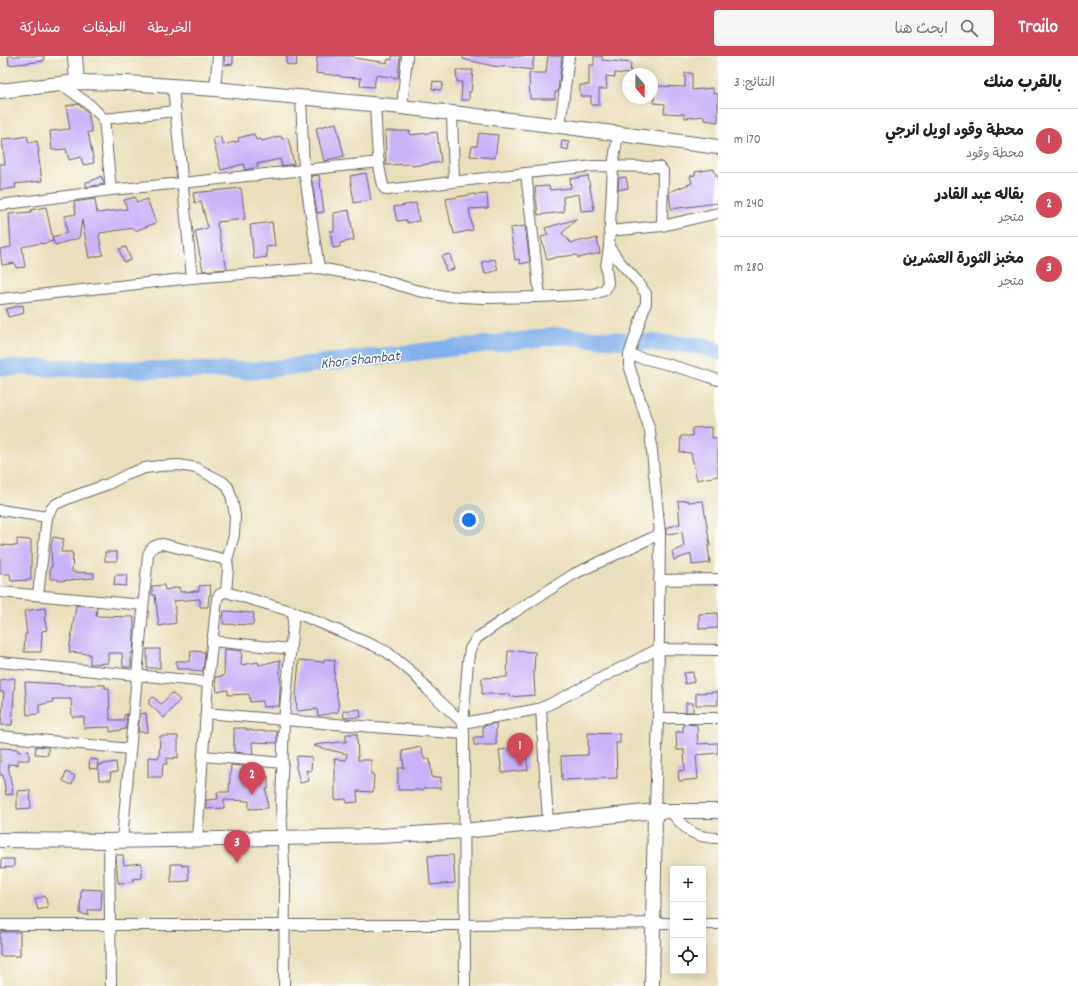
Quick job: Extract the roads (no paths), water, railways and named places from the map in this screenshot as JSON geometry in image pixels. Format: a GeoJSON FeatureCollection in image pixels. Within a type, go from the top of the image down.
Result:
{"type":"FeatureCollection","features":[{"type":"Feature","properties":{"kind":"street"},"geometry":{"type":"LineString","coordinates":[[75,56],[77,82]]}},
{"type":"Feature","properties":{"kind":"street"},"geometry":{"type":"LineString","coordinates":[[215,89],[218,56]]}},
{"type":"Feature","properties":{"kind":"street"},"geometry":{"type":"LineString","coordinates":[[402,107],[407,56]]}},
{"type":"Feature","properties":{"kind":"street"},"geometry":{"type":"LineString","coordinates":[[560,126],[569,56]]}},
{"type":"Feature","properties":{"kind":"street"},"geometry":{"type":"LineString","coordinates":[[0,91],[77,82],[127,83],[215,89],[402,107],[560,126],[718,148]]}},
{"type":"Feature","properties":{"kind":"street"},"geometry":{"type":"LineString","coordinates":[[60,83],[90,105],[104,119],[111,190]]}},
{"type":"Feature","properties":{"kind":"street"},"geometry":{"type":"LineString","coordinates":[[173,87],[192,278]]}},
{"type":"Feature","properties":{"kind":"street"},"geometry":{"type":"LineString","coordinates":[[301,97],[304,170],[319,268]]}},
{"type":"Feature","properties":{"kind":"street"},"geometry":{"type":"LineString","coordinates":[[375,105],[379,162],[382,183],[384,188],[387,190],[595,166],[659,167],[663,171],[662,226]]}},
{"type":"Feature","properties":{"kind":"street"},"geometry":{"type":"LineString","coordinates":[[104,119],[176,111]]}},
{"type":"Feature","properties":{"kind":"street"},"geometry":{"type":"LineString","coordinates":[[452,113],[454,182]]}},
{"type":"Feature","properties":{"kind":"street"},"geometry":{"type":"LineString","coordinates":[[0,299],[192,278],[319,268],[379,279],[415,290],[444,296],[483,298],[594,294],[605,290],[608,283],[606,267],[609,247],[613,166],[618,134]]}},
{"type":"Feature","properties":{"kind":"street"},"geometry":{"type":"LineString","coordinates":[[0,205],[111,190],[379,162]]}},
{"type":"Feature","properties":{"kind":"street"},"geometry":{"type":"LineString","coordinates":[[526,173],[540,297]]}},
{"type":"Feature","properties":{"kind":"street"},"geometry":{"type":"LineString","coordinates":[[609,231],[662,226],[718,213]]}},
{"type":"Feature","properties":{"kind":"street"},"geometry":{"type":"LineString","coordinates":[[609,247],[646,294],[646,303],[629,356],[629,365],[636,383],[650,431],[660,534],[658,718],[652,986]]}},
{"type":"Feature","properties":{"kind":"street"},"geometry":{"type":"LineString","coordinates":[[629,356],[663,362],[718,380]]}},
{"type":"Feature","properties":{"kind":"street"},"geometry":{"type":"LineString","coordinates":[[38,595],[47,517],[51,509],[56,504],[145,468],[179,465],[196,468],[223,482],[228,487],[235,516],[234,535],[227,560],[228,569],[226,592]]}},
{"type":"Feature","properties":{"kind":"street"},"geometry":{"type":"LineString","coordinates":[[0,510],[47,517]]}},
{"type":"Feature","properties":{"kind":"street"},"geometry":{"type":"LineString","coordinates":[[465,986],[463,723],[470,648],[477,638],[574,574],[660,534]]}},
{"type":"Feature","properties":{"kind":"street"},"geometry":{"type":"LineString","coordinates":[[111,986],[110,924],[116,841],[130,749],[148,555],[151,548],[155,544],[163,544],[227,560]]}},
{"type":"Feature","properties":{"kind":"street"},"geometry":{"type":"LineString","coordinates":[[659,580],[718,579]]}},
{"type":"Feature","properties":{"kind":"street"},"geometry":{"type":"LineString","coordinates":[[0,592],[143,605]]}},
{"type":"Feature","properties":{"kind":"street"},"geometry":{"type":"LineString","coordinates":[[198,840],[208,682],[217,599],[220,594],[226,592],[294,612],[387,652],[414,674],[428,690],[463,723]]}},
{"type":"Feature","properties":{"kind":"street"},"geometry":{"type":"LineString","coordinates":[[284,986],[285,887],[281,805],[284,720],[294,612]]}},
{"type":"Feature","properties":{"kind":"street"},"geometry":{"type":"LineString","coordinates":[[212,641],[290,649]]}},
{"type":"Feature","properties":{"kind":"street"},"geometry":{"type":"LineString","coordinates":[[463,723],[541,708],[658,649],[718,650]]}},
{"type":"Feature","properties":{"kind":"street"},"geometry":{"type":"LineString","coordinates":[[0,662],[208,682]]}},
{"type":"Feature","properties":{"kind":"street"},"geometry":{"type":"LineString","coordinates":[[541,708],[548,822]]}},
{"type":"Feature","properties":{"kind":"street"},"geometry":{"type":"LineString","coordinates":[[206,713],[464,734]]}},
{"type":"Feature","properties":{"kind":"street"},"geometry":{"type":"LineString","coordinates":[[658,718],[718,718]]}},
{"type":"Feature","properties":{"kind":"street"},"geometry":{"type":"LineString","coordinates":[[0,736],[130,749]]}},
{"type":"Feature","properties":{"kind":"street"},"geometry":{"type":"LineString","coordinates":[[203,756],[283,763]]}},
{"type":"Feature","properties":{"kind":"street"},"geometry":{"type":"LineString","coordinates":[[0,840],[116,841],[379,836],[464,830],[655,811],[718,811]]}},
{"type":"Feature","properties":{"kind":"street"},"geometry":{"type":"LineString","coordinates":[[670,811],[682,826],[694,834],[709,838],[718,838]]}},
{"type":"Feature","properties":{"kind":"street"},"geometry":{"type":"LineString","coordinates":[[0,925],[465,925],[670,923]]}},
{"type":"Feature","properties":{"kind":"street"},"geometry":{"type":"LineString","coordinates":[[706,924],[718,924]]}},
{"type":"Feature","properties":{"kind":"waterway","name":"Khor Shambat"},"geometry":{"type":"LineString","coordinates":[[0,367],[252,371],[558,336],[703,346],[718,352]]}},
{"type":"Feature","properties":{"kind":"place","name":"محطة وقود اويل انرجي"},"geometry":{"type":"Point","coordinates":[520,766]}},
{"type":"Feature","properties":{"kind":"place","name":"بقاله عبد القادر"},"geometry":{"type":"Point","coordinates":[252,795]}},
{"type":"Feature","properties":{"kind":"place","name":"مخبز الثورة العشرين"},"geometry":{"type":"Point","coordinates":[237,863]}}]}
